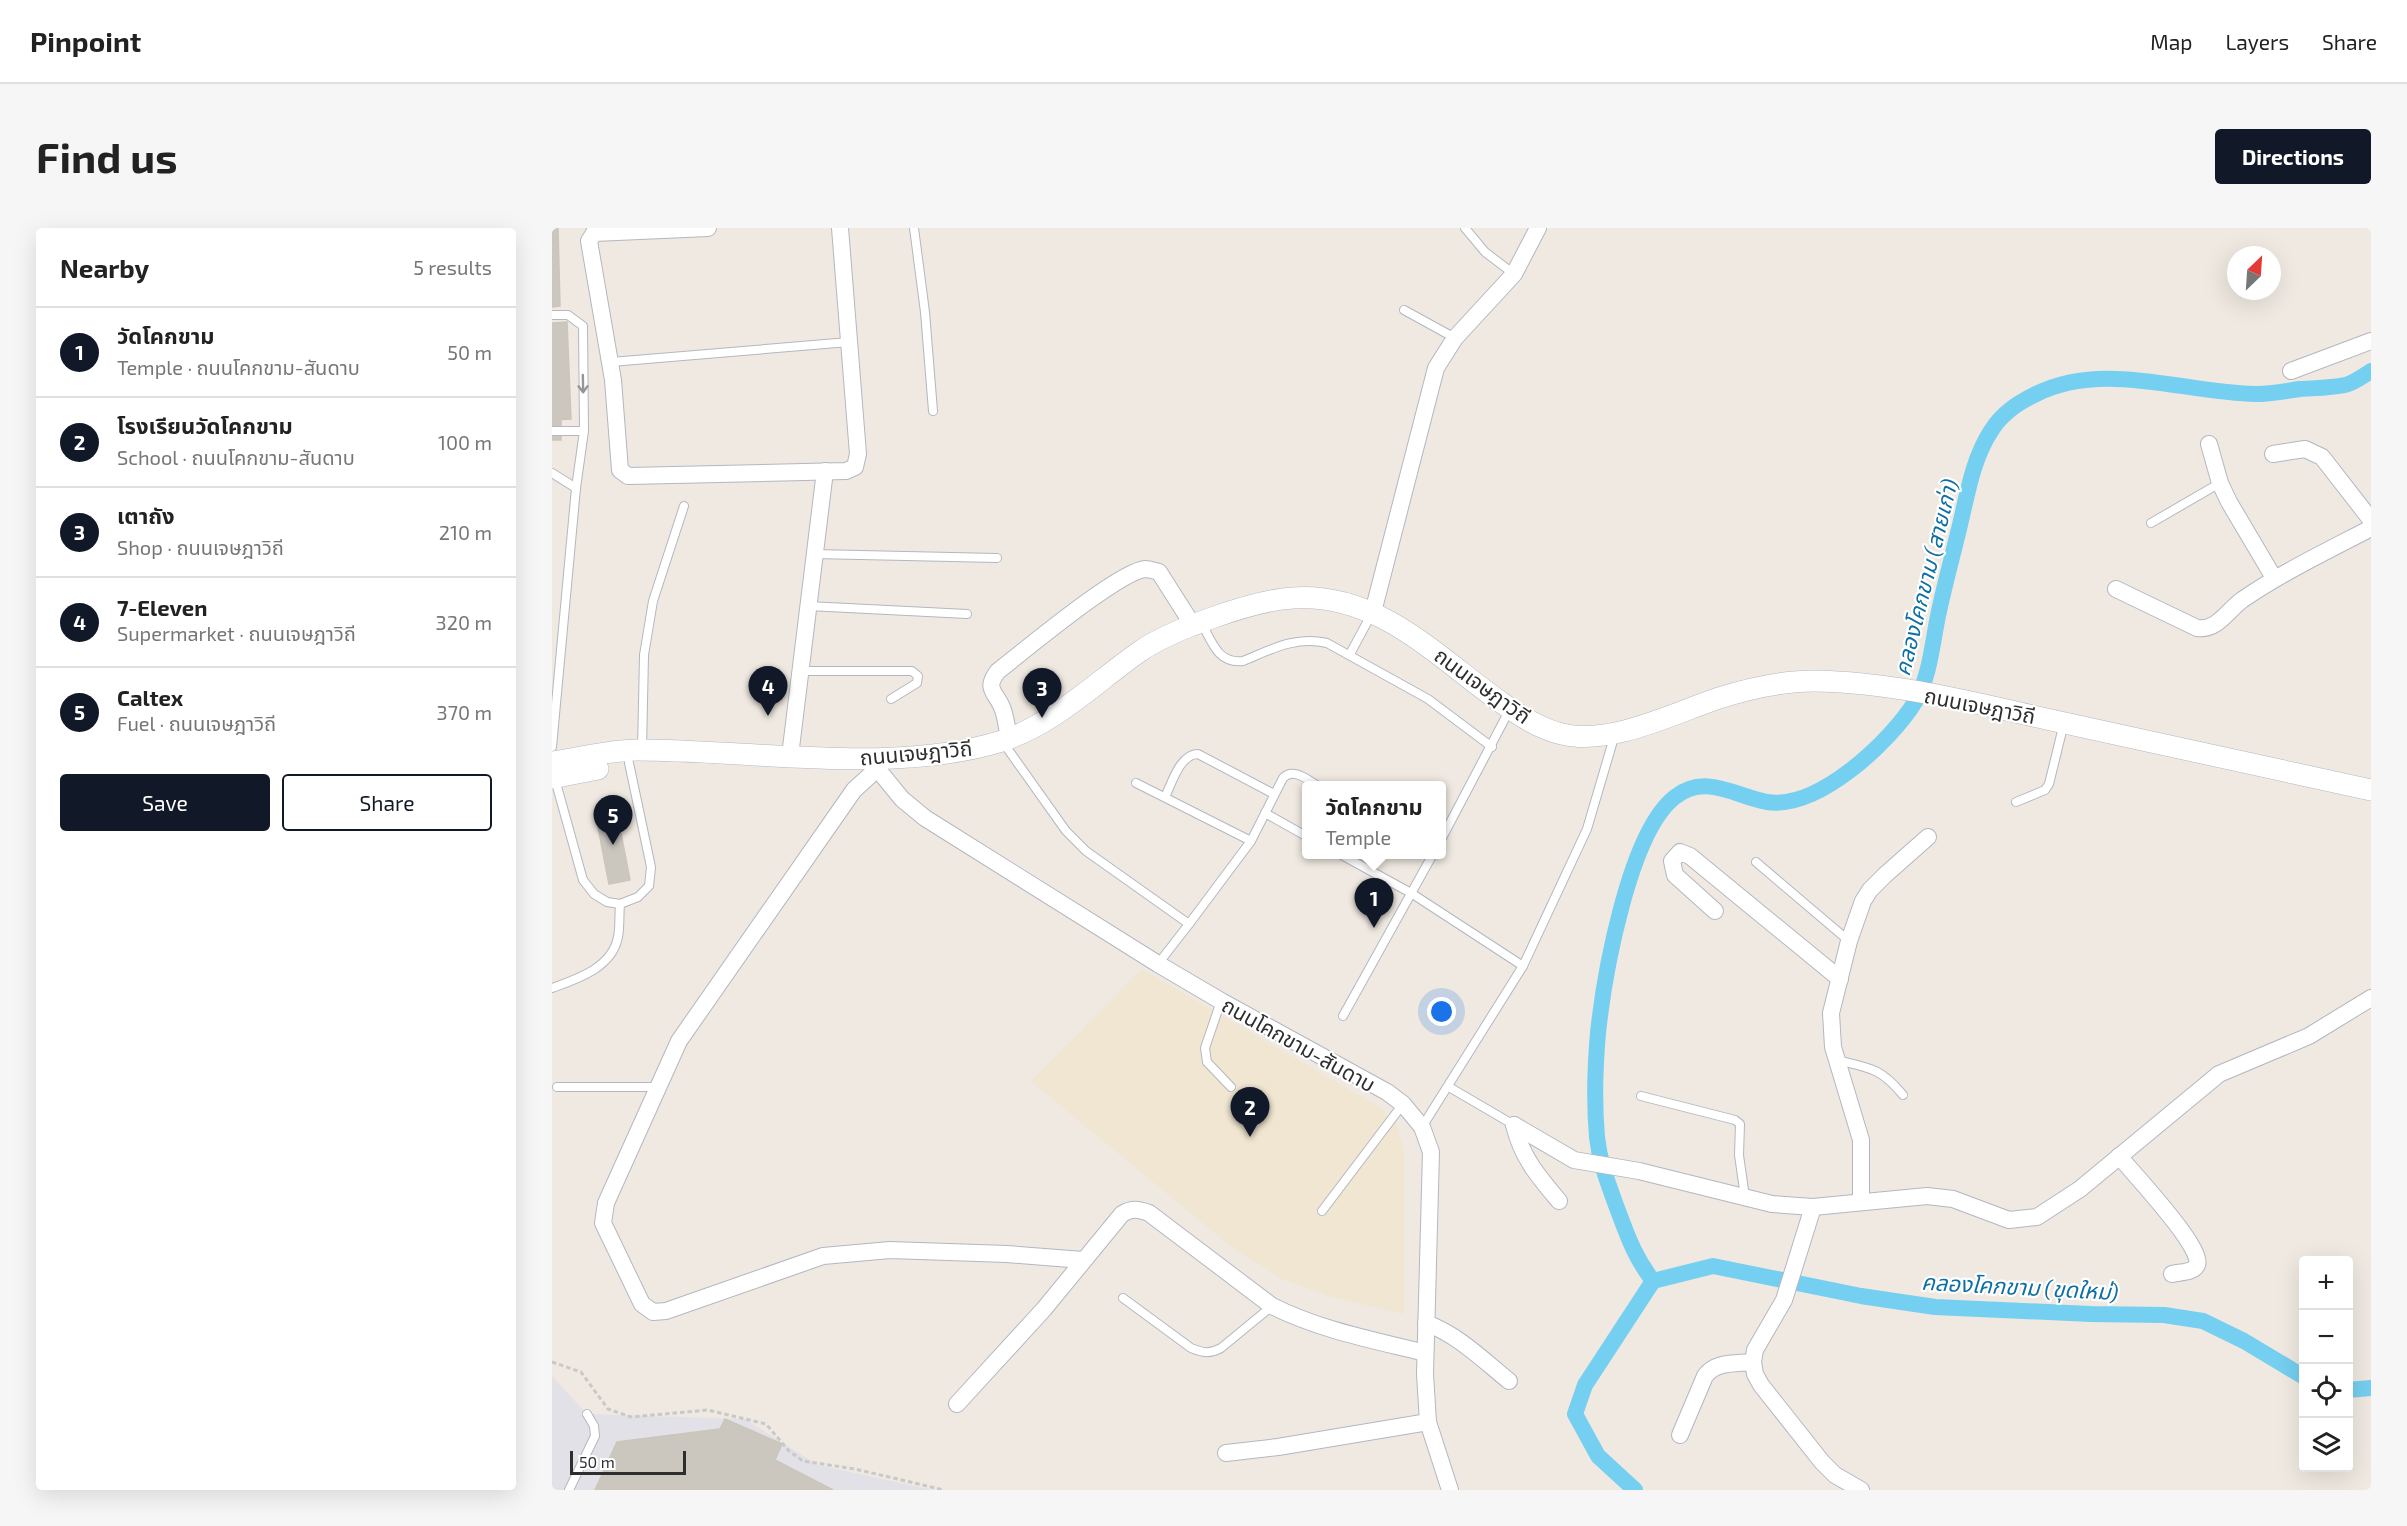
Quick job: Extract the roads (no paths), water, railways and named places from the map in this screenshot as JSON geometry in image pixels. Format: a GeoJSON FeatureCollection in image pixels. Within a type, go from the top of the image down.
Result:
{"type":"FeatureCollection","features":[{"type":"Feature","properties":{"kind":"street"},"geometry":{"type":"LineString","coordinates":[[708,228],[594,233],[589,241],[610,362],[620,470],[628,476],[846,471],[855,467],[858,454],[840,228]]}},
{"type":"Feature","properties":{"kind":"street"},"geometry":{"type":"LineString","coordinates":[[1373,612],[1436,368],[1455,338],[1514,274],[1538,228]]}},
{"type":"Feature","properties":{"kind":"street"},"geometry":{"type":"LineString","coordinates":[[2291,371],[2371,341]]}},
{"type":"Feature","properties":{"kind":"street"},"geometry":{"type":"LineString","coordinates":[[2209,444],[2220,483],[2238,520],[2274,578]]}},
{"type":"Feature","properties":{"kind":"street"},"geometry":{"type":"LineString","coordinates":[[2273,454],[2305,449],[2322,457],[2371,520]]}},
{"type":"Feature","properties":{"kind":"street"},"geometry":{"type":"LineString","coordinates":[[790,756],[825,471]]}},
{"type":"Feature","properties":{"kind":"street"},"geometry":{"type":"LineString","coordinates":[[2116,589],[2198,628],[2205,629],[2214,626],[2235,605],[2274,578],[2371,528]]}},
{"type":"Feature","properties":{"kind":"street"},"geometry":{"type":"LineString","coordinates":[[1005,739],[1003,709],[990,687],[991,680],[1033,644],[1125,577],[1145,569],[1159,572],[1198,625]]}},
{"type":"Feature","properties":{"kind":"street","name":"ถนนเจษฎาวิถี"},"geometry":{"type":"LineString","coordinates":[[553,772],[636,757],[696,752],[790,756],[873,764],[951,753],[1005,739],[1057,713],[1144,649],[1198,625],[1259,604],[1294,598],[1326,600],[1373,612],[1419,639],[1510,709],[1544,728],[1563,735],[1587,737],[1615,733],[1739,692],[1781,682],[1870,684],[1970,702],[2371,790]]}},
{"type":"Feature","properties":{"kind":"street"},"geometry":{"type":"LineString","coordinates":[[873,764],[679,1041],[606,1203],[603,1223],[642,1304],[653,1312],[666,1311],[824,1257],[890,1250],[1007,1254],[1083,1260]]}},
{"type":"Feature","properties":{"kind":"street","name":"ถนนโคกขาม-สันดาบ"},"geometry":{"type":"LineString","coordinates":[[873,764],[902,799],[926,818],[1158,964],[1387,1092],[1403,1104],[1422,1127],[1431,1152],[1425,1353],[1428,1422],[1450,1490]]}},
{"type":"Feature","properties":{"kind":"street"},"geometry":{"type":"LineString","coordinates":[[1861,1201],[1862,1140],[1837,1060],[1830,1027],[1831,1013],[1849,941],[1869,890],[1928,837]]}},
{"type":"Feature","properties":{"kind":"street"},"geometry":{"type":"LineString","coordinates":[[1715,911],[1675,875],[1672,861],[1680,852],[1690,856],[1840,979]]}},
{"type":"Feature","properties":{"kind":"street"},"geometry":{"type":"LineString","coordinates":[[1514,1125],[1574,1160],[1587,1164],[1639,1171],[1772,1204],[1813,1207],[1927,1196],[1953,1199],[2009,1220],[2037,1217],[2080,1189],[2219,1074],[2309,1035],[2371,998]]}},
{"type":"Feature","properties":{"kind":"street"},"geometry":{"type":"LineString","coordinates":[[1514,1125],[1519,1145],[1531,1167],[1559,1201]]}},
{"type":"Feature","properties":{"kind":"street"},"geometry":{"type":"LineString","coordinates":[[2119,1156],[2175,1222],[2195,1251],[2198,1264],[2192,1270],[2172,1274]]}},
{"type":"Feature","properties":{"kind":"street"},"geometry":{"type":"LineString","coordinates":[[1813,1207],[1784,1300],[1755,1350],[1753,1362],[1755,1374],[1761,1385],[1822,1462],[1835,1474],[1860,1490]]}},
{"type":"Feature","properties":{"kind":"street"},"geometry":{"type":"LineString","coordinates":[[957,1404],[1044,1309],[1122,1214],[1129,1209],[1149,1213],[1272,1306],[1313,1324],[1425,1353]]}},
{"type":"Feature","properties":{"kind":"street"},"geometry":{"type":"LineString","coordinates":[[1426,1323],[1445,1330],[1460,1340],[1509,1381]]}},
{"type":"Feature","properties":{"kind":"street"},"geometry":{"type":"LineString","coordinates":[[1680,1436],[1710,1369],[1719,1365],[1753,1362]]}},
{"type":"Feature","properties":{"kind":"street"},"geometry":{"type":"LineString","coordinates":[[1226,1453],[1278,1447],[1428,1422]]}},
{"type":"Feature","properties":{"kind":"lane"},"geometry":{"type":"LineString","coordinates":[[914,228],[933,411]]}},
{"type":"Feature","properties":{"kind":"lane"},"geometry":{"type":"LineString","coordinates":[[1465,228],[1485,252],[1514,274]]}},
{"type":"Feature","properties":{"kind":"lane"},"geometry":{"type":"LineString","coordinates":[[1404,310],[1455,338]]}},
{"type":"Feature","properties":{"kind":"lane"},"geometry":{"type":"LineString","coordinates":[[552,315],[568,315],[583,326],[584,431],[576,488],[552,747]]}},
{"type":"Feature","properties":{"kind":"lane"},"geometry":{"type":"LineString","coordinates":[[610,362],[849,342]]}},
{"type":"Feature","properties":{"kind":"lane"},"geometry":{"type":"LineString","coordinates":[[552,431],[584,431]]}},
{"type":"Feature","properties":{"kind":"lane"},"geometry":{"type":"LineString","coordinates":[[552,473],[576,488]]}},
{"type":"Feature","properties":{"kind":"lane"},"geometry":{"type":"LineString","coordinates":[[2151,523],[2220,483]]}},
{"type":"Feature","properties":{"kind":"lane"},"geometry":{"type":"LineString","coordinates":[[553,772],[583,880],[594,894],[607,902],[620,904],[638,897],[649,886],[651,867],[636,757],[644,655],[653,601],[684,506]]}},
{"type":"Feature","properties":{"kind":"lane"},"geometry":{"type":"LineString","coordinates":[[814,554],[997,558]]}},
{"type":"Feature","properties":{"kind":"lane"},"geometry":{"type":"LineString","coordinates":[[808,606],[967,614]]}},
{"type":"Feature","properties":{"kind":"lane"},"geometry":{"type":"LineString","coordinates":[[1350,654],[1373,612]]}},
{"type":"Feature","properties":{"kind":"lane"},"geometry":{"type":"LineString","coordinates":[[1198,625],[1219,654],[1226,660],[1234,662],[1243,661],[1293,641],[1310,639],[1327,643],[1428,699],[1491,747]]}},
{"type":"Feature","properties":{"kind":"lane"},"geometry":{"type":"LineString","coordinates":[[800,671],[906,671],[918,675],[917,683],[891,699]]}},
{"type":"Feature","properties":{"kind":"lane"},"geometry":{"type":"LineString","coordinates":[[1446,831],[1510,709]]}},
{"type":"Feature","properties":{"kind":"lane"},"geometry":{"type":"LineString","coordinates":[[2016,802],[2045,790],[2049,783],[2064,722]]}},
{"type":"Feature","properties":{"kind":"lane"},"geometry":{"type":"LineString","coordinates":[[1422,1127],[1523,966],[1587,829],[1615,733]]}},
{"type":"Feature","properties":{"kind":"lane"},"geometry":{"type":"LineString","coordinates":[[1005,739],[1066,831],[1086,851],[1189,924]]}},
{"type":"Feature","properties":{"kind":"lane"},"geometry":{"type":"LineString","coordinates":[[1165,797],[1184,760],[1193,754],[1198,754],[1274,794]]}},
{"type":"Feature","properties":{"kind":"lane"},"geometry":{"type":"LineString","coordinates":[[1158,964],[1251,841],[1283,778],[1292,773],[1308,781]]}},
{"type":"Feature","properties":{"kind":"lane"},"geometry":{"type":"LineString","coordinates":[[1137,783],[1251,841]]}},
{"type":"Feature","properties":{"kind":"lane"},"geometry":{"type":"LineString","coordinates":[[1265,813],[1302,834]]}},
{"type":"Feature","properties":{"kind":"lane"},"geometry":{"type":"LineString","coordinates":[[1347,859],[1411,893],[1523,966]]}},
{"type":"Feature","properties":{"kind":"lane"},"geometry":{"type":"LineString","coordinates":[[1343,1016],[1430,859]]}},
{"type":"Feature","properties":{"kind":"lane"},"geometry":{"type":"LineString","coordinates":[[1756,861],[1849,941]]}},
{"type":"Feature","properties":{"kind":"lane"},"geometry":{"type":"LineString","coordinates":[[552,988],[588,974],[607,959],[617,939],[620,904]]}},
{"type":"Feature","properties":{"kind":"lane"},"geometry":{"type":"LineString","coordinates":[[1221,1001],[1205,1048],[1208,1062],[1231,1087]]}},
{"type":"Feature","properties":{"kind":"lane"},"geometry":{"type":"LineString","coordinates":[[1837,1060],[1879,1072],[1890,1079],[1903,1095]]}},
{"type":"Feature","properties":{"kind":"lane"},"geometry":{"type":"LineString","coordinates":[[1449,1086],[1514,1125]]}},
{"type":"Feature","properties":{"kind":"lane"},"geometry":{"type":"LineString","coordinates":[[557,1087],[658,1087]]}},
{"type":"Feature","properties":{"kind":"lane"},"geometry":{"type":"LineString","coordinates":[[1641,1096],[1735,1119],[1740,1124],[1739,1155],[1745,1197]]}},
{"type":"Feature","properties":{"kind":"lane"},"geometry":{"type":"LineString","coordinates":[[1322,1211],[1403,1104]]}},
{"type":"Feature","properties":{"kind":"lane"},"geometry":{"type":"LineString","coordinates":[[1123,1298],[1191,1348],[1203,1353],[1221,1348],[1272,1306]]}},
{"type":"Feature","properties":{"kind":"lane"},"geometry":{"type":"LineString","coordinates":[[569,1490],[595,1436],[594,1426],[587,1414]]}},
{"type":"Feature","properties":{"kind":"waterway","name":"คลองโคกขาม (สายเก่า)"},"geometry":{"type":"LineString","coordinates":[[1653,1281],[1632,1246],[1605,1173],[1597,1137],[1595,1085],[1601,1008],[1613,943],[1632,872],[1644,841],[1659,815],[1675,797],[1686,790],[1698,787],[1720,788],[1767,802],[1787,802],[1808,795],[1851,770],[1871,753],[1904,718],[1915,702],[1924,682],[1945,583],[1979,454],[1995,425],[2005,414],[2023,401],[2062,384],[2089,380],[2144,381],[2262,394],[2345,385],[2371,371]]}},
{"type":"Feature","properties":{"kind":"waterway","name":"คลองโคกขาม (ขุดใหม่)"},"geometry":{"type":"LineString","coordinates":[[1653,1281],[1713,1266],[1861,1296],[1935,1307],[2164,1315],[2203,1321],[2244,1341],[2299,1374]]}},
{"type":"Feature","properties":{"kind":"waterway","name":"คลองโคกขาม (สายเก่า)"},"geometry":{"type":"LineString","coordinates":[[1635,1490],[1598,1456],[1575,1414],[1585,1385],[1653,1281]]}},
{"type":"Feature","properties":{"kind":"waterway","name":"คลองโคกขาม (ขุดใหม่)"},"geometry":{"type":"LineString","coordinates":[[2353,1390],[2371,1388]]}},
{"type":"Feature","properties":{"kind":"place","name":"7-Eleven"},"geometry":{"type":"Point","coordinates":[768,716]}},
{"type":"Feature","properties":{"kind":"place","name":"เตาถัง"},"geometry":{"type":"Point","coordinates":[1042,718]}},
{"type":"Feature","properties":{"kind":"place","name":"Caltex"},"geometry":{"type":"Point","coordinates":[613,845]}},
{"type":"Feature","properties":{"kind":"place","name":"วัดโคกขาม"},"geometry":{"type":"Point","coordinates":[1374,928]}},
{"type":"Feature","properties":{"kind":"place","name":"โรงเรียนวัดโคกขาม"},"geometry":{"type":"Point","coordinates":[1250,1137]}}]}
